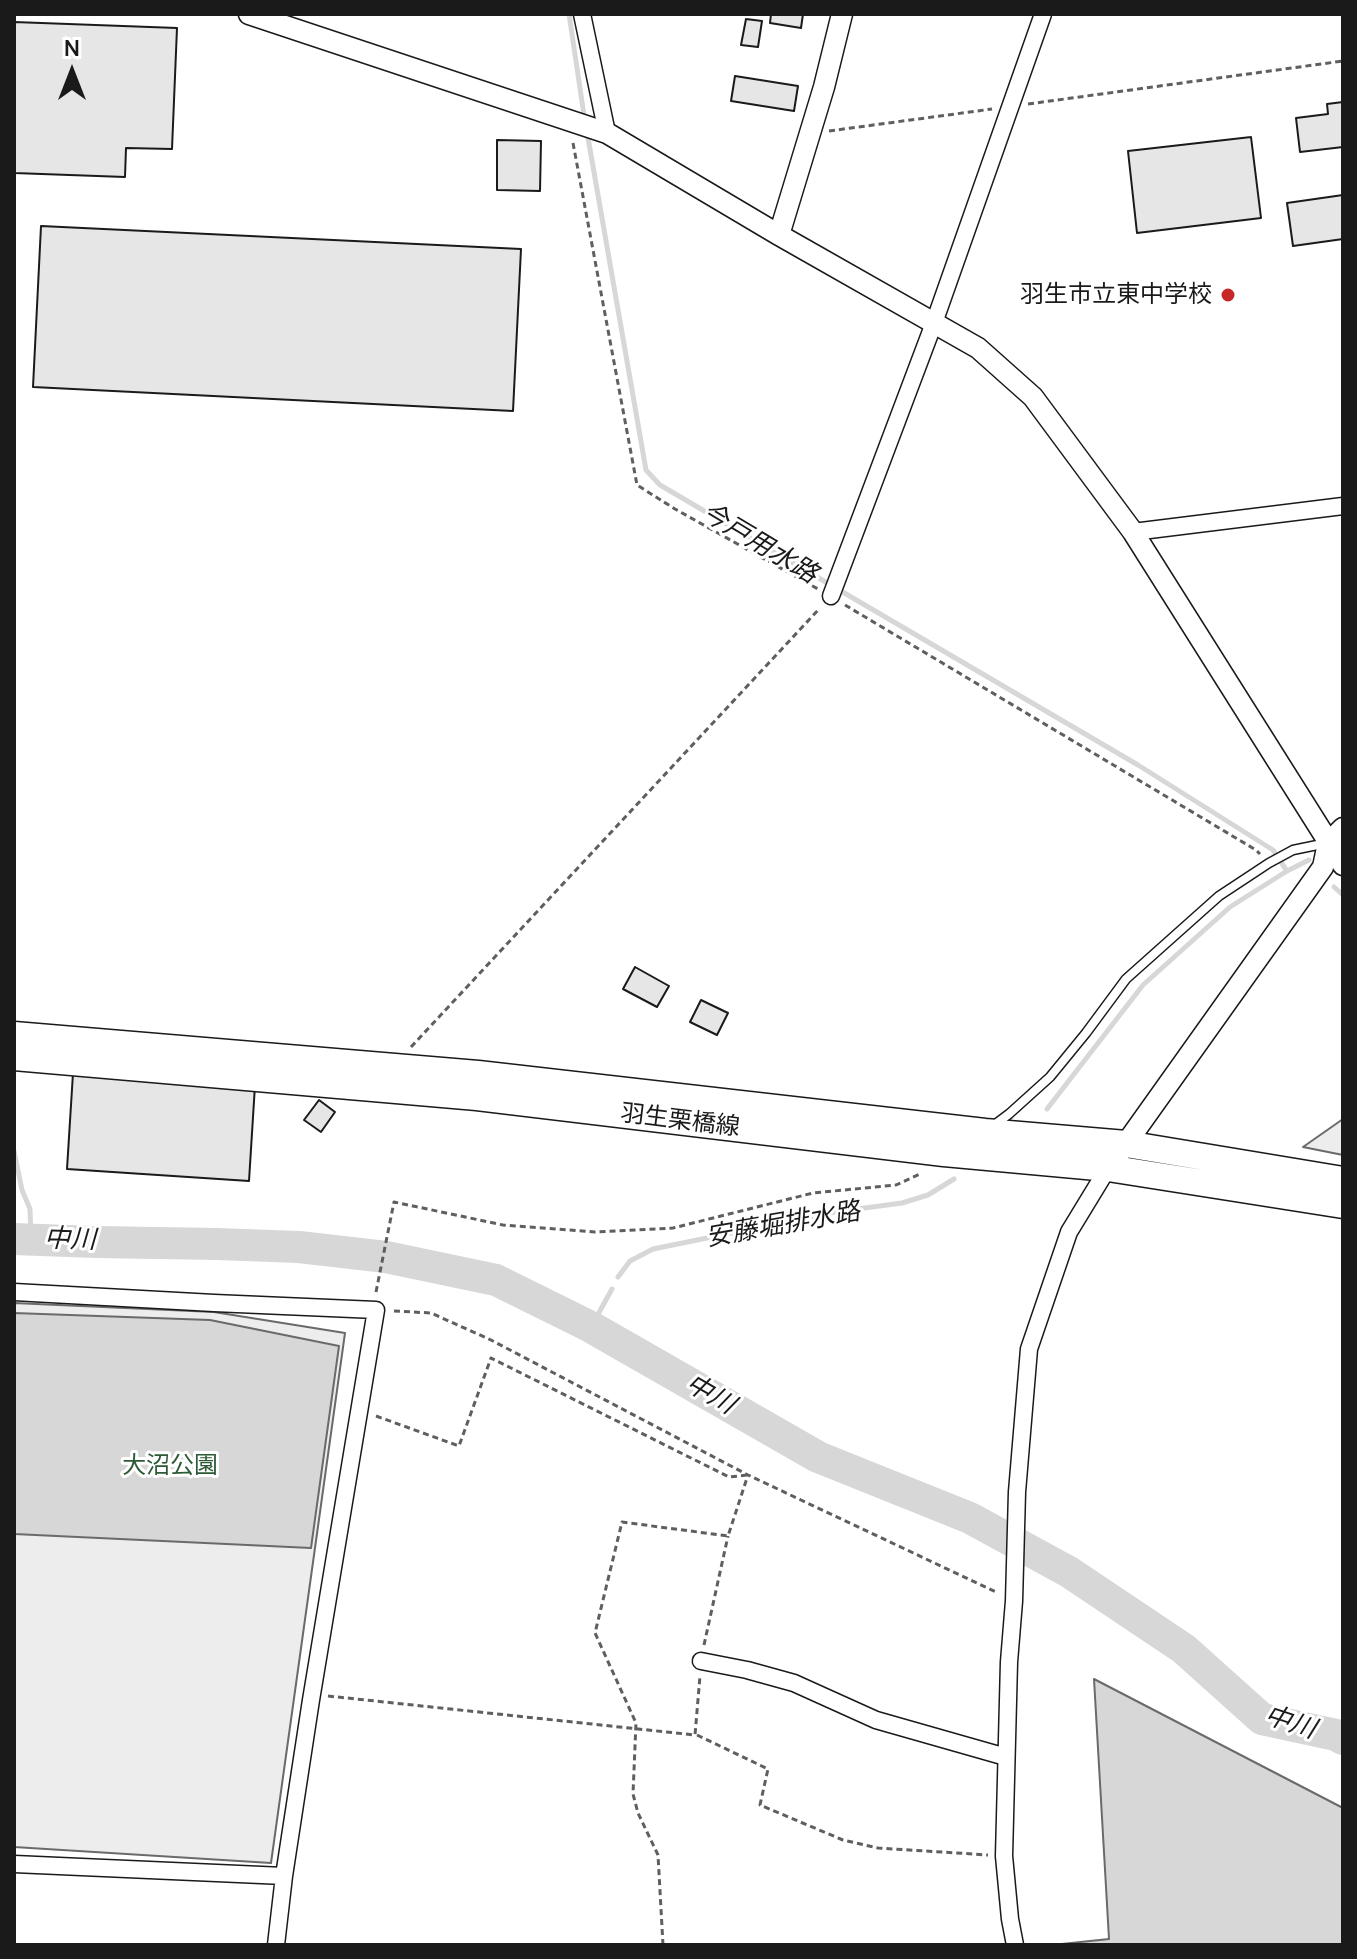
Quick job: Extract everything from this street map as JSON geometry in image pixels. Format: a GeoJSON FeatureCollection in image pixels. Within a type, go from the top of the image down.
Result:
{"type":"FeatureCollection","features":[{"type":"Feature","properties":{"kind":"main road","name":"羽生栗橋線"},"geometry":{"type":"LineString","coordinates":[[14,1035],[478,1074],[985,1132],[1126,1144],[1343,1180]]}},
{"type":"Feature","properties":{"kind":"main road","name":"羽生栗橋線"},"geometry":{"type":"LineString","coordinates":[[14,1057],[477,1097],[944,1153],[1108,1168],[1343,1205]]}},
{"type":"Feature","properties":{"kind":"street"},"geometry":{"type":"LineString","coordinates":[[249,14],[607,133],[978,348],[1033,397],[1133,532],[1343,865]]}},
{"type":"Feature","properties":{"kind":"street"},"geometry":{"type":"LineString","coordinates":[[582,14],[607,133]]}},
{"type":"Feature","properties":{"kind":"street"},"geometry":{"type":"LineString","coordinates":[[779,235],[824,87],[842,14]]}},
{"type":"Feature","properties":{"kind":"street"},"geometry":{"type":"LineString","coordinates":[[831,596],[934,323],[1043,14]]}},
{"type":"Feature","properties":{"kind":"street"},"geometry":{"type":"LineString","coordinates":[[1133,532],[1343,506]]}},
{"type":"Feature","properties":{"kind":"street"},"geometry":{"type":"LineString","coordinates":[[1015,1945],[1004,1856],[1006,1757],[1017,1492],[1029,1349],[1069,1232],[1108,1168],[1323,867],[1328,843],[1343,828]]}},
{"type":"Feature","properties":{"kind":"street"},"geometry":{"type":"LineString","coordinates":[[14,1292],[376,1310],[312,1694],[276,1945]]}},
{"type":"Feature","properties":{"kind":"street"},"geometry":{"type":"LineString","coordinates":[[701,1661],[794,1683],[876,1720],[1006,1757]]}},
{"type":"Feature","properties":{"kind":"street"},"geometry":{"type":"LineString","coordinates":[[14,1864],[284,1876]]}},
{"type":"Feature","properties":{"kind":"lane"},"geometry":{"type":"LineString","coordinates":[[985,1132],[1050,1077],[1126,979],[1219,896],[1293,850],[1328,843]]}},
{"type":"Feature","properties":{"kind":"path"},"geometry":{"type":"LineString","coordinates":[[810,134],[1343,61]]}},
{"type":"Feature","properties":{"kind":"path"},"geometry":{"type":"LineString","coordinates":[[393,1067],[831,596]]}},
{"type":"Feature","properties":{"kind":"path"},"geometry":{"type":"LineString","coordinates":[[944,1153],[917,1176],[896,1185],[813,1193],[673,1228],[595,1232],[503,1225],[394,1202],[376,1294],[376,1310],[431,1313],[491,1340],[748,1475],[1014,1601]]}},
{"type":"Feature","properties":{"kind":"path"},"geometry":{"type":"LineString","coordinates":[[358,1410],[459,1446],[491,1358],[729,1477],[748,1475]]}},
{"type":"Feature","properties":{"kind":"path"},"geometry":{"type":"LineString","coordinates":[[695,1735],[701,1661],[728,1536],[748,1475]]}},
{"type":"Feature","properties":{"kind":"path"},"geometry":{"type":"LineString","coordinates":[[663,1945],[658,1855],[638,1813],[633,1794],[636,1723],[595,1633],[622,1522],[728,1536]]}},
{"type":"Feature","properties":{"kind":"path"},"geometry":{"type":"LineString","coordinates":[[312,1694],[695,1735],[768,1769],[760,1805],[843,1840],[878,1848],[1004,1856]]}},
{"type":"Feature","properties":{"kind":"shaded area"},"geometry":{"type":"Polygon","coordinates":[[[1343,1119],[1343,1155],[1303,1147],[1343,1119]]]}},
{"type":"Feature","properties":{"kind":"shaded area","name":"大沼公園"},"geometry":{"type":"Polygon","coordinates":[[[14,1303],[214,1312],[345,1333],[271,1863],[14,1847],[14,1303]]]}},
{"type":"Feature","properties":{"kind":"shaded area"},"geometry":{"type":"Polygon","coordinates":[[[14,1313],[210,1320],[339,1346],[311,1548],[14,1534],[14,1313]]]}},
{"type":"Feature","properties":{"kind":"shaded area"},"geometry":{"type":"Polygon","coordinates":[[[1094,1679],[1343,1808],[1343,1945],[1052,1945],[1109,1939],[1094,1679]]]}},
{"type":"Feature","properties":{"kind":"building"},"geometry":{"type":"Polygon","coordinates":[[[771,14],[803,14],[801,28],[770,23],[771,14]]]}},
{"type":"Feature","properties":{"kind":"building"},"geometry":{"type":"Polygon","coordinates":[[[746,19],[762,21],[758,47],[741,45],[746,19]]]}},
{"type":"Feature","properties":{"kind":"building"},"geometry":{"type":"Polygon","coordinates":[[[14,22],[177,28],[172,149],[126,148],[125,177],[14,173],[14,22]]]}},
{"type":"Feature","properties":{"kind":"building"},"geometry":{"type":"Polygon","coordinates":[[[735,76],[798,86],[794,111],[731,101],[735,76]]]}},
{"type":"Feature","properties":{"kind":"building"},"geometry":{"type":"Polygon","coordinates":[[[1343,102],[1343,147],[1300,152],[1296,118],[1328,114],[1327,104],[1343,102]]]}},
{"type":"Feature","properties":{"kind":"building"},"geometry":{"type":"Polygon","coordinates":[[[1251,137],[1261,218],[1137,233],[1128,151],[1251,137]]]}},
{"type":"Feature","properties":{"kind":"building"},"geometry":{"type":"Polygon","coordinates":[[[497,140],[541,141],[540,191],[497,190],[497,140]]]}},
{"type":"Feature","properties":{"kind":"building"},"geometry":{"type":"Polygon","coordinates":[[[1343,195],[1343,239],[1293,246],[1287,203],[1343,195]]]}},
{"type":"Feature","properties":{"kind":"building"},"geometry":{"type":"Polygon","coordinates":[[[41,226],[521,249],[513,411],[33,387],[41,226]]]}},
{"type":"Feature","properties":{"kind":"building"},"geometry":{"type":"Polygon","coordinates":[[[635,967],[669,986],[657,1007],[623,989],[635,967]]]}},
{"type":"Feature","properties":{"kind":"building"},"geometry":{"type":"Polygon","coordinates":[[[701,1000],[728,1013],[717,1035],[690,1022],[701,1000]]]}},
{"type":"Feature","properties":{"kind":"building"},"geometry":{"type":"Polygon","coordinates":[[[73,1073],[255,1085],[249,1181],[67,1169],[73,1073]]]}},
{"type":"Feature","properties":{"kind":"building"},"geometry":{"type":"Polygon","coordinates":[[[319,1100],[335,1112],[321,1132],[304,1120],[319,1100]]]}},
{"type":"Feature","properties":{"kind":"waterway","name":"今戸用水路"},"geometry":{"type":"LineString","coordinates":[[569,14],[585,122]]}},
{"type":"Feature","properties":{"kind":"waterway","name":"今戸用水路"},"geometry":{"type":"LineString","coordinates":[[587,132],[646,470],[660,485],[1138,765],[1273,850],[1287,871]]}},
{"type":"Feature","properties":{"kind":"waterway","name":"安藤堀排水路"},"geometry":{"type":"LineString","coordinates":[[1047,1109],[1143,985],[1230,907],[1309,860]]}},
{"type":"Feature","properties":{"kind":"waterway","name":"今戸用水路"},"geometry":{"type":"LineString","coordinates":[[1334,887],[1343,895]]}},
{"type":"Feature","properties":{"kind":"waterway"},"geometry":{"type":"LineString","coordinates":[[14,1151],[22,1190],[30,1209],[31,1239]]}},
{"type":"Feature","properties":{"kind":"waterway","name":"安藤堀排水路"},"geometry":{"type":"LineString","coordinates":[[618,1277],[630,1261],[653,1249],[835,1212],[902,1203],[928,1195],[954,1179]]}},
{"type":"Feature","properties":{"kind":"waterway","name":"中川"},"geometry":{"type":"LineString","coordinates":[[14,1239],[299,1247],[386,1257],[496,1280],[591,1327],[818,1457],[970,1518],[1069,1572],[1184,1649],[1262,1719],[1343,1739]]}},
{"type":"Feature","properties":{"kind":"waterway","name":"安藤堀排水路"},"geometry":{"type":"LineString","coordinates":[[591,1327],[612,1289]]}},
{"type":"Feature","properties":{"kind":"place","name":"羽生市立東中学校"},"geometry":{"type":"Point","coordinates":[1228,295]}}]}
